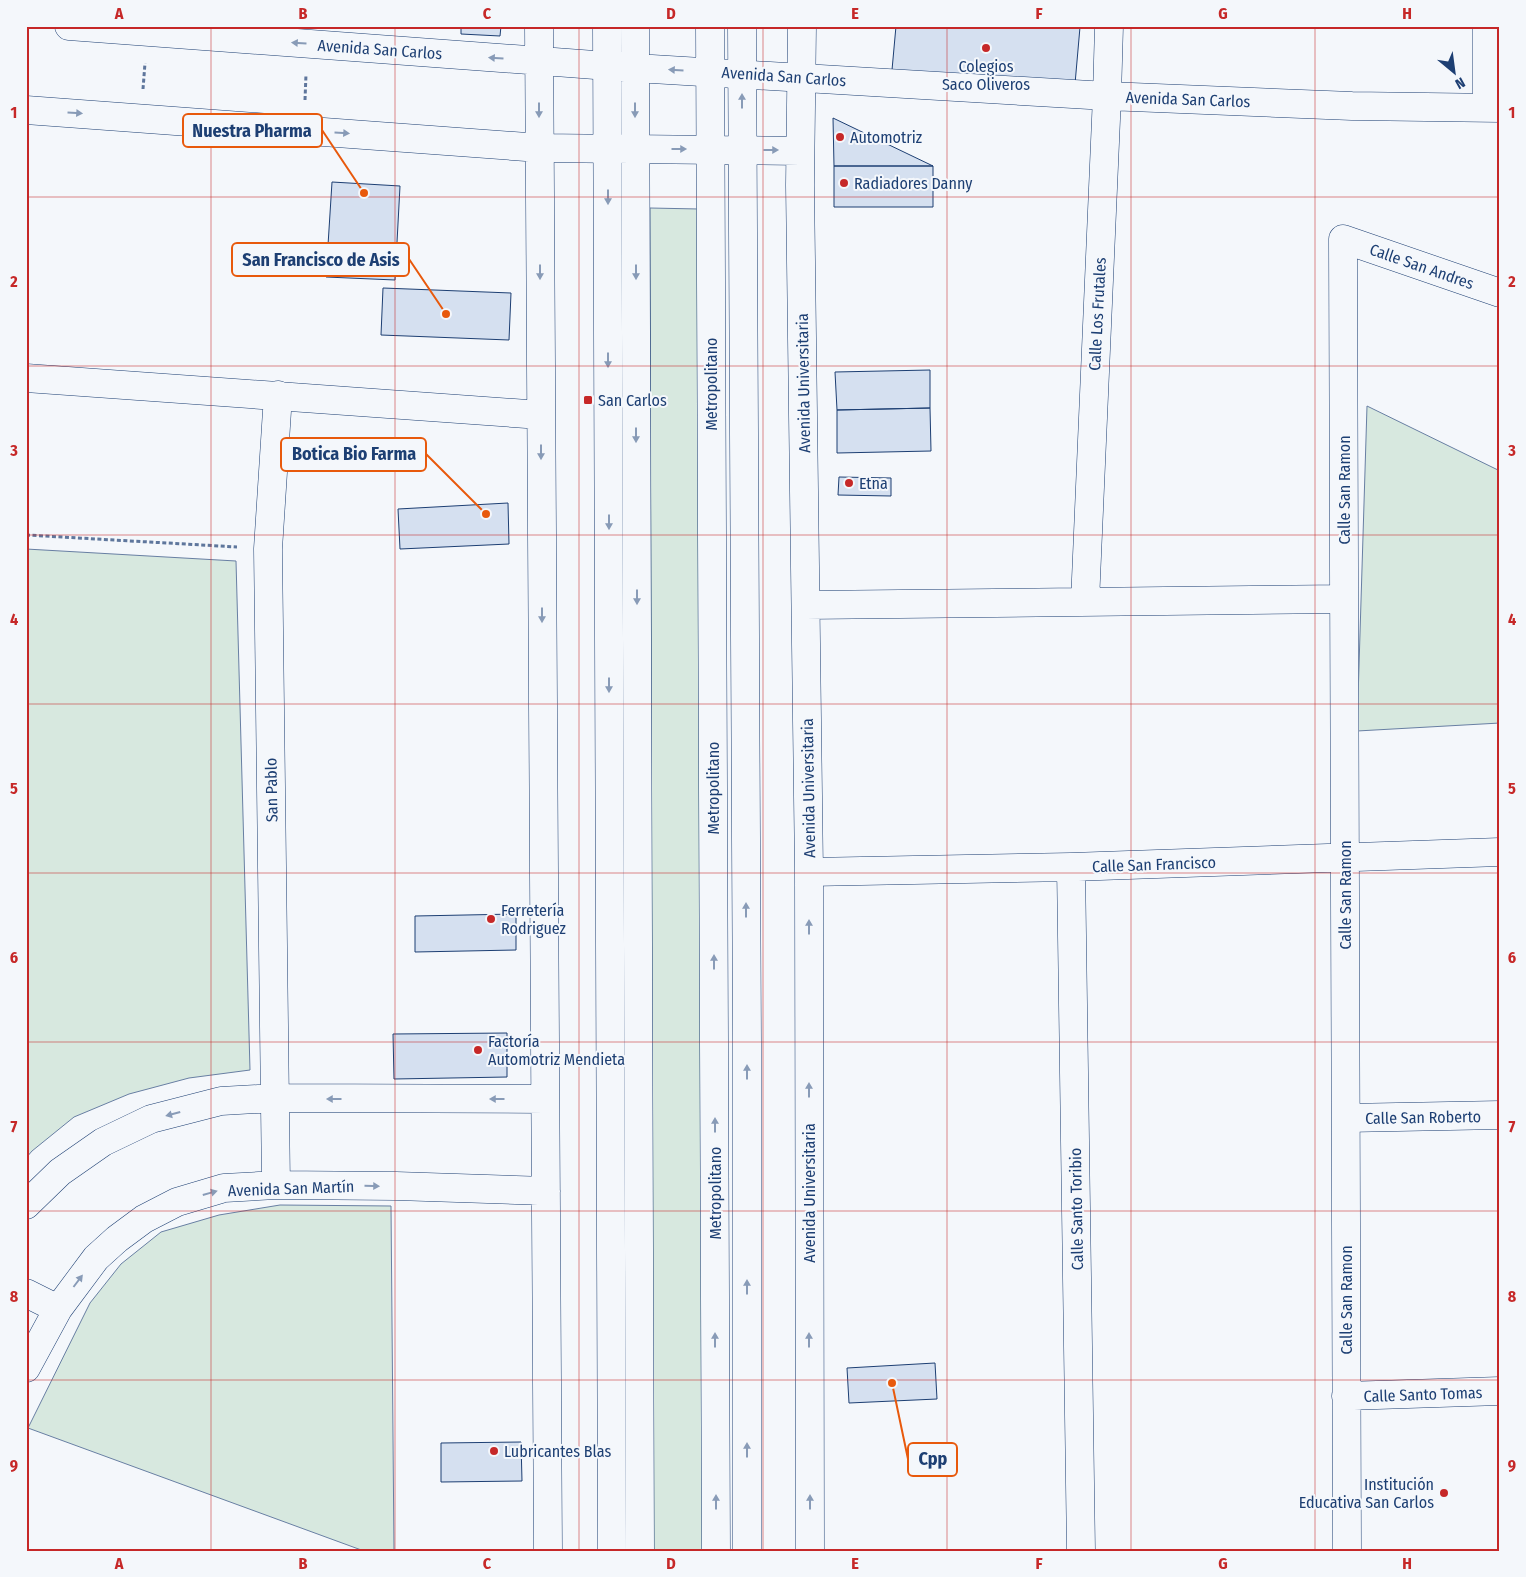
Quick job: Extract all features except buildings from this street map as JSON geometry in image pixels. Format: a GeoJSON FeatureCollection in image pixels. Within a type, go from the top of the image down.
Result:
{"type":"FeatureCollection","features":[{"type":"Feature","properties":{"kind":"street","name":"Avenida San Carlos"},"geometry":{"type":"LineString","coordinates":[[69,26],[742,75],[1107,96],[1352,106],[1493,108]]}},
{"type":"Feature","properties":{"kind":"street"},"geometry":{"type":"LineString","coordinates":[[539,26],[548,1551]]}},
{"type":"Feature","properties":{"kind":"street"},"geometry":{"type":"LineString","coordinates":[[607,26],[612,1551]]}},
{"type":"Feature","properties":{"kind":"street"},"geometry":{"type":"LineString","coordinates":[[635,26],[640,1551]]}},
{"type":"Feature","properties":{"kind":"street","name":"Metropolitano"},"geometry":{"type":"LineString","coordinates":[[710,26],[716,1551]]}},
{"type":"Feature","properties":{"kind":"street"},"geometry":{"type":"LineString","coordinates":[[742,26],[747,1031],[747,1551]]}},
{"type":"Feature","properties":{"kind":"street","name":"Avenida Universitaria"},"geometry":{"type":"LineString","coordinates":[[802,26],[800,151],[809,872],[810,1551]]}},
{"type":"Feature","properties":{"kind":"street","name":"Calle Los Frutales"},"geometry":{"type":"LineString","coordinates":[[1085,602],[1109,26]]}},
{"type":"Feature","properties":{"kind":"street"},"geometry":{"type":"LineString","coordinates":[[1487,26],[1493,108]]}},
{"type":"Feature","properties":{"kind":"street"},"geometry":{"type":"LineString","coordinates":[[26,110],[540,148],[800,151]]}},
{"type":"Feature","properties":{"kind":"street","name":"Calle San Andres"},"geometry":{"type":"LineString","coordinates":[[1343,238],[1500,293]]}},
{"type":"Feature","properties":{"kind":"street","name":"Calle San Ramon"},"geometry":{"type":"LineString","coordinates":[[1343,238],[1347,1551]]}},
{"type":"Feature","properties":{"kind":"street"},"geometry":{"type":"LineString","coordinates":[[26,378],[278,395],[541,416]]}},
{"type":"Feature","properties":{"kind":"street","name":"San Pablo"},"geometry":{"type":"LineString","coordinates":[[276,1185],[268,549],[278,395]]}},
{"type":"Feature","properties":{"kind":"street"},"geometry":{"type":"LineString","coordinates":[[806,605],[1344,599]]}},
{"type":"Feature","properties":{"kind":"street","name":"Calle San Francisco"},"geometry":{"type":"LineString","coordinates":[[809,872],[1071,867],[1500,852]]}},
{"type":"Feature","properties":{"kind":"street","name":"Calle Santo Toribio"},"geometry":{"type":"LineString","coordinates":[[1071,867],[1081,1551]]}},
{"type":"Feature","properties":{"kind":"street"},"geometry":{"type":"LineString","coordinates":[[26,1206],[60,1172],[103,1142],[152,1119],[221,1101],[275,1098],[545,1099]]}},
{"type":"Feature","properties":{"kind":"street","name":"Calle San Roberto"},"geometry":{"type":"LineString","coordinates":[[1346,1118],[1500,1115]]}},
{"type":"Feature","properties":{"kind":"street","name":"Avenida San Martín"},"geometry":{"type":"LineString","coordinates":[[26,1368],[58,1309],[96,1258],[117,1239],[144,1219],[178,1202],[224,1188],[276,1185],[396,1186],[546,1191]]}},
{"type":"Feature","properties":{"kind":"street"},"geometry":{"type":"LineString","coordinates":[[26,1293],[58,1309]]}},
{"type":"Feature","properties":{"kind":"street","name":"Calle Santo Tomas"},"geometry":{"type":"LineString","coordinates":[[1346,1396],[1500,1391]]}},
{"type":"Feature","properties":{"kind":"path"},"geometry":{"type":"LineString","coordinates":[[141,118],[147,32]]}},
{"type":"Feature","properties":{"kind":"path"},"geometry":{"type":"LineString","coordinates":[[303,130],[308,44]]}},
{"type":"Feature","properties":{"kind":"path"},"geometry":{"type":"LineString","coordinates":[[26,536],[268,549]]}},
{"type":"Feature","properties":{"kind":"shaded area"},"geometry":{"type":"Polygon","coordinates":[[[650,208],[699,209],[703,1551],[653,1551],[650,208]]]}},
{"type":"Feature","properties":{"kind":"shaded area"},"geometry":{"type":"Polygon","coordinates":[[[1367,406],[1500,471],[1500,723],[1357,731],[1367,406]]]}},
{"type":"Feature","properties":{"kind":"shaded area"},"geometry":{"type":"Polygon","coordinates":[[[26,549],[236,561],[250,1070],[189,1078],[129,1094],[74,1117],[26,1158],[26,549]]]}},
{"type":"Feature","properties":{"kind":"shaded area"},"geometry":{"type":"Polygon","coordinates":[[[280,1205],[391,1206],[394,1551],[364,1551],[28,1428],[90,1303],[121,1264],[161,1232],[219,1215],[280,1205]]]}},
{"type":"Feature","properties":{"kind":"place","name":"Colegios Saco Oliveros"},"geometry":{"type":"Point","coordinates":[986,48]}},
{"type":"Feature","properties":{"kind":"place","name":"Automotriz"},"geometry":{"type":"Point","coordinates":[840,137]}},
{"type":"Feature","properties":{"kind":"place","name":"Radiadores Danny"},"geometry":{"type":"Point","coordinates":[844,183]}},
{"type":"Feature","properties":{"kind":"place","name":"Nuestra Pharma"},"geometry":{"type":"Point","coordinates":[364,193]}},
{"type":"Feature","properties":{"kind":"place","name":"San Francisco de Asis"},"geometry":{"type":"Point","coordinates":[446,314]}},
{"type":"Feature","properties":{"kind":"place","name":"San Carlos"},"geometry":{"type":"Point","coordinates":[588,400]}},
{"type":"Feature","properties":{"kind":"place","name":"Etna"},"geometry":{"type":"Point","coordinates":[849,483]}},
{"type":"Feature","properties":{"kind":"place","name":"Botica Bio Farma"},"geometry":{"type":"Point","coordinates":[486,514]}},
{"type":"Feature","properties":{"kind":"place","name":"Ferretería Rodriguez"},"geometry":{"type":"Point","coordinates":[491,919]}},
{"type":"Feature","properties":{"kind":"place","name":"Factoría Automotriz Mendieta"},"geometry":{"type":"Point","coordinates":[478,1050]}},
{"type":"Feature","properties":{"kind":"place","name":"Cpp"},"geometry":{"type":"Point","coordinates":[892,1383]}},
{"type":"Feature","properties":{"kind":"place","name":"Lubricantes Blas"},"geometry":{"type":"Point","coordinates":[494,1451]}},
{"type":"Feature","properties":{"kind":"place","name":"Institución Educativa San Carlos"},"geometry":{"type":"Point","coordinates":[1444,1493]}}]}
